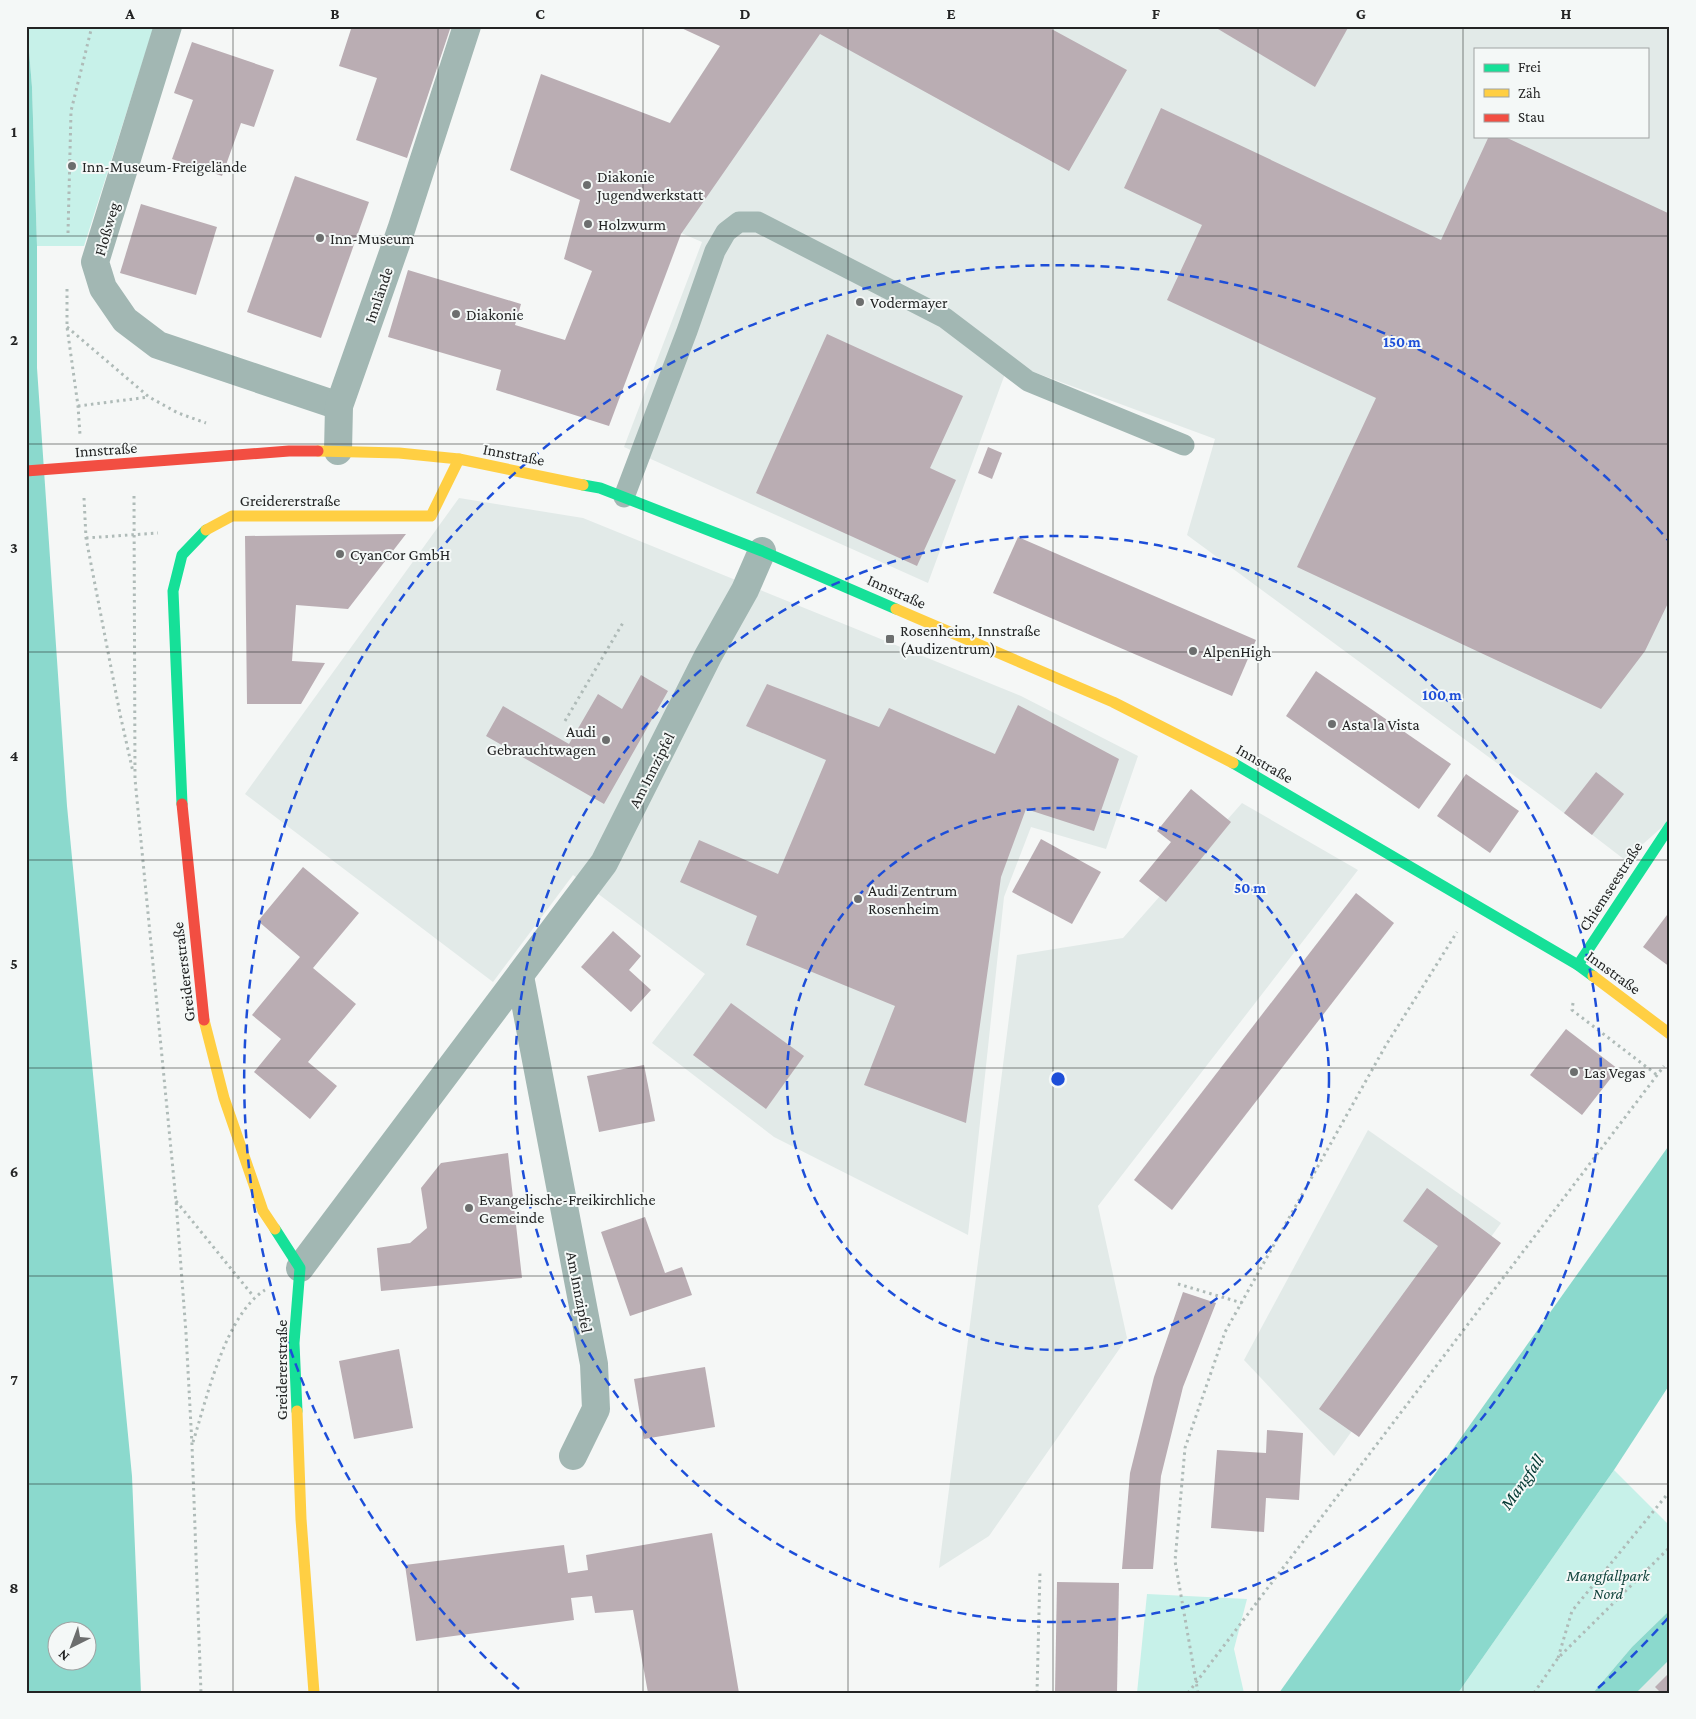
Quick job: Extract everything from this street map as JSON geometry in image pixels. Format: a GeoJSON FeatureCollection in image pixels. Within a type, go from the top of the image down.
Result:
{"type":"FeatureCollection","features":[{"type":"Feature","properties":{"kind":"main road","name":"Innstraße"},"geometry":{"type":"LineString","coordinates":[[26,471],[288,451],[338,451],[458,459],[600,488],[762,550],[1113,702],[1223,757],[1578,965],[1670,1034]]}},
{"type":"Feature","properties":{"kind":"main road","name":"Greidererstraße"},"geometry":{"type":"LineString","coordinates":[[314,1693],[301,1519],[294,1343],[300,1268],[263,1212],[224,1098],[205,1026],[183,825],[173,591],[182,555],[208,528],[232,516],[431,516],[458,459]]}},
{"type":"Feature","properties":{"kind":"main road","name":"Chiemseestraße"},"geometry":{"type":"LineString","coordinates":[[1578,965],[1670,826]]}},
{"type":"Feature","properties":{"kind":"street","name":"Floßweg"},"geometry":{"type":"LineString","coordinates":[[168,26],[96,262],[103,288],[125,320],[158,345],[339,406]]}},
{"type":"Feature","properties":{"kind":"street","name":"Innlände"},"geometry":{"type":"LineString","coordinates":[[338,451],[339,406],[401,230],[467,26]]}},
{"type":"Feature","properties":{"kind":"street","name":"Am Innzipfel"},"geometry":{"type":"LineString","coordinates":[[300,1268],[604,863],[708,656],[745,590],[762,550]]}},
{"type":"Feature","properties":{"kind":"street","name":"Am Innzipfel"},"geometry":{"type":"LineString","coordinates":[[520,976],[594,1364],[596,1409],[573,1456]]}},
{"type":"Feature","properties":{"kind":"lane"},"geometry":{"type":"LineString","coordinates":[[624,497],[687,331],[715,250],[726,232],[738,222],[758,222],[945,318],[1028,381],[1184,445]]}},
{"type":"Feature","properties":{"kind":"path"},"geometry":{"type":"LineString","coordinates":[[68,240],[71,111],[92,26]]}},
{"type":"Feature","properties":{"kind":"path"},"geometry":{"type":"LineString","coordinates":[[67,288],[66,326],[149,397],[178,414],[215,426]]}},
{"type":"Feature","properties":{"kind":"path"},"geometry":{"type":"LineString","coordinates":[[78,406],[149,397]]}},
{"type":"Feature","properties":{"kind":"path"},"geometry":{"type":"LineString","coordinates":[[133,463],[135,779],[176,1201],[185,1324],[192,1445],[201,1693]]}},
{"type":"Feature","properties":{"kind":"path"},"geometry":{"type":"LineString","coordinates":[[134,535],[86,538],[120,714],[135,779]]}},
{"type":"Feature","properties":{"kind":"path"},"geometry":{"type":"LineString","coordinates":[[565,722],[624,621]]}},
{"type":"Feature","properties":{"kind":"path"},"geometry":{"type":"LineString","coordinates":[[1198,1693],[1175,1562],[1185,1448],[1225,1332],[1386,1045],[1475,904]]}},
{"type":"Feature","properties":{"kind":"path"},"geometry":{"type":"LineString","coordinates":[[1635,1059],[1657,1075]]}},
{"type":"Feature","properties":{"kind":"path"},"geometry":{"type":"LineString","coordinates":[[1188,1693],[1666,1064]]}},
{"type":"Feature","properties":{"kind":"path"},"geometry":{"type":"LineString","coordinates":[[176,1201],[254,1298]]}},
{"type":"Feature","properties":{"kind":"path"},"geometry":{"type":"LineString","coordinates":[[192,1445],[224,1344],[254,1298],[300,1268]]}},
{"type":"Feature","properties":{"kind":"path"},"geometry":{"type":"LineString","coordinates":[[1178,1284],[1242,1303]]}},
{"type":"Feature","properties":{"kind":"path"},"geometry":{"type":"LineString","coordinates":[[1558,1658],[1572,1611],[1670,1491]]}},
{"type":"Feature","properties":{"kind":"path"},"geometry":{"type":"LineString","coordinates":[[1534,1693],[1558,1658],[1670,1547]]}},
{"type":"Feature","properties":{"kind":"path"},"geometry":{"type":"LineString","coordinates":[[1037,1693],[1040,1571]]}},
{"type":"Feature","properties":{"kind":"shaded area"},"geometry":{"type":"Polygon","coordinates":[[[733,26],[1670,26],[1670,820],[1625,860],[1543,797],[1187,535],[1215,439],[1009,363],[928,583],[624,447],[702,242],[616,205],[733,26]]]}},
{"type":"Feature","properties":{"kind":"shaded area"},"geometry":{"type":"Polygon","coordinates":[[[459,498],[583,518],[1021,696],[1138,756],[1106,849],[1031,827],[1004,897],[968,1235],[774,1137],[652,1043],[705,974],[573,875],[493,982],[245,794],[459,498]]]}},
{"type":"Feature","properties":{"kind":"shaded area"},"geometry":{"type":"Polygon","coordinates":[[[1242,803],[1358,870],[1098,1206],[1127,1338],[989,1536],[939,1568],[1017,955],[1123,938],[1242,803]]]}},
{"type":"Feature","properties":{"kind":"shaded area"},"geometry":{"type":"Polygon","coordinates":[[[1368,1130],[1501,1223],[1334,1456],[1244,1360],[1368,1130]]]}},
{"type":"Feature","properties":{"kind":"shaded area"},"geometry":{"type":"Polygon","coordinates":[[[1670,1659],[1670,1693],[1636,1693],[1637,1691],[1670,1659]]]}},
{"type":"Feature","properties":{"kind":"green space","name":"Inn-Museum-Freigelände"},"geometry":{"type":"Polygon","coordinates":[[[27,26],[154,26],[84,246],[37,246],[32,87],[27,26]]]}},
{"type":"Feature","properties":{"kind":"green space","name":"Mangfallpark Nord"},"geometry":{"type":"Polygon","coordinates":[[[1614,1470],[1670,1526],[1670,1610],[1632,1647],[1593,1693],[1458,1693],[1614,1470]]]}},
{"type":"Feature","properties":{"kind":"green space"},"geometry":{"type":"Polygon","coordinates":[[[1147,1594],[1247,1599],[1234,1649],[1244,1693],[1137,1693],[1147,1594]]]}},
{"type":"Feature","properties":{"kind":"water"},"geometry":{"type":"Polygon","coordinates":[[[27,26],[32,87],[37,246],[37,368],[67,806],[132,1476],[141,1693],[26,1693],[27,26]]]}},
{"type":"Feature","properties":{"kind":"water","name":"Mangfall"},"geometry":{"type":"Polygon","coordinates":[[[1670,1144],[1670,1384],[1614,1470],[1458,1693],[1279,1693],[1670,1144]]]}},
{"type":"Feature","properties":{"kind":"water"},"geometry":{"type":"Polygon","coordinates":[[[1670,1610],[1670,1659],[1636,1693],[1593,1693],[1632,1647],[1670,1610]]]}},
{"type":"Feature","properties":{"kind":"building"},"geometry":{"type":"Polygon","coordinates":[[[352,26],[451,26],[407,158],[356,140],[377,78],[339,66],[352,26]]]}},
{"type":"Feature","properties":{"kind":"building"},"geometry":{"type":"Polygon","coordinates":[[[677,26],[1046,26],[1127,70],[1069,171],[820,34],[681,234],[609,426],[496,390],[501,370],[388,337],[408,270],[521,304],[515,325],[565,340],[592,271],[564,259],[580,200],[510,170],[541,74],[670,123],[720,46],[677,26]]]}},
{"type":"Feature","properties":{"kind":"building"},"geometry":{"type":"Polygon","coordinates":[[[1213,26],[1349,26],[1315,87],[1213,26]]]}},
{"type":"Feature","properties":{"kind":"building"},"geometry":{"type":"Polygon","coordinates":[[[192,42],[274,70],[254,127],[241,123],[222,176],[172,159],[193,100],[174,93],[192,42]]]}},
{"type":"Feature","properties":{"kind":"building"},"geometry":{"type":"Polygon","coordinates":[[[1161,108],[1441,240],[1488,138],[1507,138],[1670,214],[1670,599],[1645,651],[1601,709],[1297,567],[1376,398],[1167,300],[1202,225],[1124,188],[1161,108]]]}},
{"type":"Feature","properties":{"kind":"building","name":"Inn-Museum"},"geometry":{"type":"Polygon","coordinates":[[[295,176],[369,202],[321,338],[247,312],[295,176]]]}},
{"type":"Feature","properties":{"kind":"building"},"geometry":{"type":"Polygon","coordinates":[[[141,204],[217,227],[196,295],[120,273],[141,204]]]}},
{"type":"Feature","properties":{"kind":"building"},"geometry":{"type":"Polygon","coordinates":[[[827,334],[963,396],[930,468],[956,480],[917,566],[756,493],[827,334]]]}},
{"type":"Feature","properties":{"kind":"building"},"geometry":{"type":"Polygon","coordinates":[[[988,447],[1002,453],[992,479],[978,473],[988,447]]]}},
{"type":"Feature","properties":{"kind":"building"},"geometry":{"type":"Polygon","coordinates":[[[406,534],[348,609],[296,605],[292,661],[325,663],[301,704],[247,704],[245,536],[406,534]]]}},
{"type":"Feature","properties":{"kind":"building"},"geometry":{"type":"Polygon","coordinates":[[[1018,537],[1256,640],[1232,696],[993,593],[1018,537]]]}},
{"type":"Feature","properties":{"kind":"building"},"geometry":{"type":"Polygon","coordinates":[[[1316,671],[1451,764],[1419,809],[1286,716],[1316,671]]]}},
{"type":"Feature","properties":{"kind":"building","name":"Audi Gebrauchtwagen"},"geometry":{"type":"Polygon","coordinates":[[[641,675],[668,691],[604,804],[486,736],[503,706],[569,744],[598,694],[622,709],[641,675]]]}},
{"type":"Feature","properties":{"kind":"building","name":"Audi Zentrum Rosenheim"},"geometry":{"type":"Polygon","coordinates":[[[767,684],[879,727],[889,708],[995,754],[1018,705],[1119,759],[1094,831],[1026,809],[1001,877],[966,1123],[864,1085],[895,1006],[746,945],[757,916],[680,882],[699,840],[778,874],[826,760],[746,726],[767,684]]]}},
{"type":"Feature","properties":{"kind":"building"},"geometry":{"type":"Polygon","coordinates":[[[1596,772],[1624,794],[1592,835],[1564,813],[1596,772]]]}},
{"type":"Feature","properties":{"kind":"building"},"geometry":{"type":"Polygon","coordinates":[[[1466,774],[1519,811],[1490,853],[1437,816],[1466,774]]]}},
{"type":"Feature","properties":{"kind":"building"},"geometry":{"type":"Polygon","coordinates":[[[1191,789],[1231,822],[1166,902],[1139,881],[1171,842],[1157,831],[1191,789]]]}},
{"type":"Feature","properties":{"kind":"building"},"geometry":{"type":"Polygon","coordinates":[[[1041,839],[1101,872],[1072,924],[1012,892],[1041,839]]]}},
{"type":"Feature","properties":{"kind":"building"},"geometry":{"type":"Polygon","coordinates":[[[303,867],[359,913],[313,968],[356,1004],[308,1062],[337,1086],[310,1119],[254,1072],[281,1039],[252,1015],[300,957],[258,921],[303,867]]]}},
{"type":"Feature","properties":{"kind":"building"},"geometry":{"type":"Polygon","coordinates":[[[1356,893],[1394,923],[1172,1210],[1134,1180],[1356,893]]]}},
{"type":"Feature","properties":{"kind":"building"},"geometry":{"type":"Polygon","coordinates":[[[1670,911],[1670,967],[1643,947],[1670,911]]]}},
{"type":"Feature","properties":{"kind":"building"},"geometry":{"type":"Polygon","coordinates":[[[613,931],[641,956],[629,970],[651,990],[631,1012],[581,967],[613,931]]]}},
{"type":"Feature","properties":{"kind":"building"},"geometry":{"type":"Polygon","coordinates":[[[731,1003],[804,1056],[766,1109],[693,1055],[731,1003]]]}},
{"type":"Feature","properties":{"kind":"building","name":"Las Vegas"},"geometry":{"type":"Polygon","coordinates":[[[1566,1029],[1618,1069],[1582,1115],[1530,1075],[1566,1029]]]}},
{"type":"Feature","properties":{"kind":"building"},"geometry":{"type":"Polygon","coordinates":[[[644,1065],[655,1121],[599,1132],[587,1076],[644,1065]]]}},
{"type":"Feature","properties":{"kind":"building","name":"Evangelische-Freikirchliche Gemeinde"},"geometry":{"type":"Polygon","coordinates":[[[508,1153],[522,1278],[381,1291],[377,1248],[410,1243],[427,1228],[421,1188],[441,1163],[508,1153]]]}},
{"type":"Feature","properties":{"kind":"building"},"geometry":{"type":"Polygon","coordinates":[[[1427,1188],[1501,1243],[1359,1437],[1319,1409],[1438,1246],[1403,1221],[1427,1188]]]}},
{"type":"Feature","properties":{"kind":"building"},"geometry":{"type":"Polygon","coordinates":[[[645,1217],[665,1273],[682,1267],[692,1295],[630,1316],[601,1232],[645,1217]]]}},
{"type":"Feature","properties":{"kind":"building"},"geometry":{"type":"Polygon","coordinates":[[[1183,1292],[1216,1303],[1183,1387],[1161,1476],[1153,1569],[1122,1569],[1130,1473],[1154,1377],[1183,1292]]]}},
{"type":"Feature","properties":{"kind":"building"},"geometry":{"type":"Polygon","coordinates":[[[399,1349],[413,1428],[354,1439],[339,1361],[399,1349]]]}},
{"type":"Feature","properties":{"kind":"building"},"geometry":{"type":"Polygon","coordinates":[[[705,1367],[715,1427],[644,1439],[634,1379],[705,1367]]]}},
{"type":"Feature","properties":{"kind":"building"},"geometry":{"type":"Polygon","coordinates":[[[1267,1430],[1303,1433],[1299,1500],[1266,1498],[1264,1532],[1211,1528],[1217,1450],[1266,1453],[1267,1430]]]}},
{"type":"Feature","properties":{"kind":"building"},"geometry":{"type":"Polygon","coordinates":[[[712,1533],[739,1693],[648,1693],[633,1610],[595,1613],[592,1596],[571,1598],[574,1620],[416,1641],[405,1565],[564,1545],[568,1573],[588,1570],[586,1555],[712,1533]]]}},
{"type":"Feature","properties":{"kind":"building"},"geometry":{"type":"Polygon","coordinates":[[[1057,1582],[1119,1583],[1117,1693],[1055,1693],[1057,1582]]]}},
{"type":"Feature","properties":{"kind":"building"},"geometry":{"type":"Polygon","coordinates":[[[1670,1672],[1670,1693],[1661,1693],[1655,1687],[1670,1672]]]}},
{"type":"Feature","properties":{"kind":"traffic: fast"},"geometry":{"type":"LineString","coordinates":[[583,485],[600,488],[762,551],[896,609]]}},
{"type":"Feature","properties":{"kind":"traffic: fast"},"geometry":{"type":"LineString","coordinates":[[182,804],[173,591],[182,555],[206,530]]}},
{"type":"Feature","properties":{"kind":"traffic: fast"},"geometry":{"type":"LineString","coordinates":[[1233,763],[1578,965],[1593,976]]}},
{"type":"Feature","properties":{"kind":"traffic: fast"},"geometry":{"type":"LineString","coordinates":[[1578,965],[1670,826]]}},
{"type":"Feature","properties":{"kind":"traffic: fast"},"geometry":{"type":"LineString","coordinates":[[275,1229],[300,1268],[294,1343],[297,1411]]}},
{"type":"Feature","properties":{"kind":"traffic: slow"},"geometry":{"type":"LineString","coordinates":[[318,451],[399,453],[459,459],[583,485]]}},
{"type":"Feature","properties":{"kind":"traffic: slow"},"geometry":{"type":"LineString","coordinates":[[206,530],[232,516],[431,516],[459,459]]}},
{"type":"Feature","properties":{"kind":"traffic: slow"},"geometry":{"type":"LineString","coordinates":[[896,609],[1113,702],[1233,763]]}},
{"type":"Feature","properties":{"kind":"traffic: slow"},"geometry":{"type":"LineString","coordinates":[[1593,976],[1670,1034]]}},
{"type":"Feature","properties":{"kind":"traffic: slow"},"geometry":{"type":"LineString","coordinates":[[204,1020],[224,1098],[263,1211],[275,1229]]}},
{"type":"Feature","properties":{"kind":"traffic: slow"},"geometry":{"type":"LineString","coordinates":[[297,1411],[301,1519],[314,1693]]}},
{"type":"Feature","properties":{"kind":"traffic: jam"},"geometry":{"type":"LineString","coordinates":[[26,471],[289,451],[318,451]]}},
{"type":"Feature","properties":{"kind":"traffic: jam"},"geometry":{"type":"LineString","coordinates":[[182,804],[204,1020]]}},
{"type":"Feature","properties":{"kind":"place","name":"Inn-Museum-Freigelände"},"geometry":{"type":"Point","coordinates":[72,166]}},
{"type":"Feature","properties":{"kind":"place","name":"Diakonie Jugendwerkstatt"},"geometry":{"type":"Point","coordinates":[587,185]}},
{"type":"Feature","properties":{"kind":"place","name":"Holzwurm"},"geometry":{"type":"Point","coordinates":[588,224]}},
{"type":"Feature","properties":{"kind":"place","name":"Inn-Museum"},"geometry":{"type":"Point","coordinates":[320,238]}},
{"type":"Feature","properties":{"kind":"place","name":"Vodermayer"},"geometry":{"type":"Point","coordinates":[860,302]}},
{"type":"Feature","properties":{"kind":"place","name":"Diakonie"},"geometry":{"type":"Point","coordinates":[456,314]}},
{"type":"Feature","properties":{"kind":"place","name":"CyanCor GmbH"},"geometry":{"type":"Point","coordinates":[340,554]}},
{"type":"Feature","properties":{"kind":"place","name":"Rosenheim, Innstraße (Audizentrum)"},"geometry":{"type":"Point","coordinates":[890,639]}},
{"type":"Feature","properties":{"kind":"place","name":"AlpenHigh"},"geometry":{"type":"Point","coordinates":[1193,651]}},
{"type":"Feature","properties":{"kind":"place","name":"Asta la Vista"},"geometry":{"type":"Point","coordinates":[1332,724]}},
{"type":"Feature","properties":{"kind":"place","name":"Audi Gebrauchtwagen"},"geometry":{"type":"Point","coordinates":[606,740]}},
{"type":"Feature","properties":{"kind":"place","name":"Audi Zentrum Rosenheim"},"geometry":{"type":"Point","coordinates":[858,899]}},
{"type":"Feature","properties":{"kind":"place","name":"Las Vegas"},"geometry":{"type":"Point","coordinates":[1574,1072]}},
{"type":"Feature","properties":{"kind":"place","name":"Evangelische-Freikirchliche Gemeinde"},"geometry":{"type":"Point","coordinates":[469,1208]}}]}
